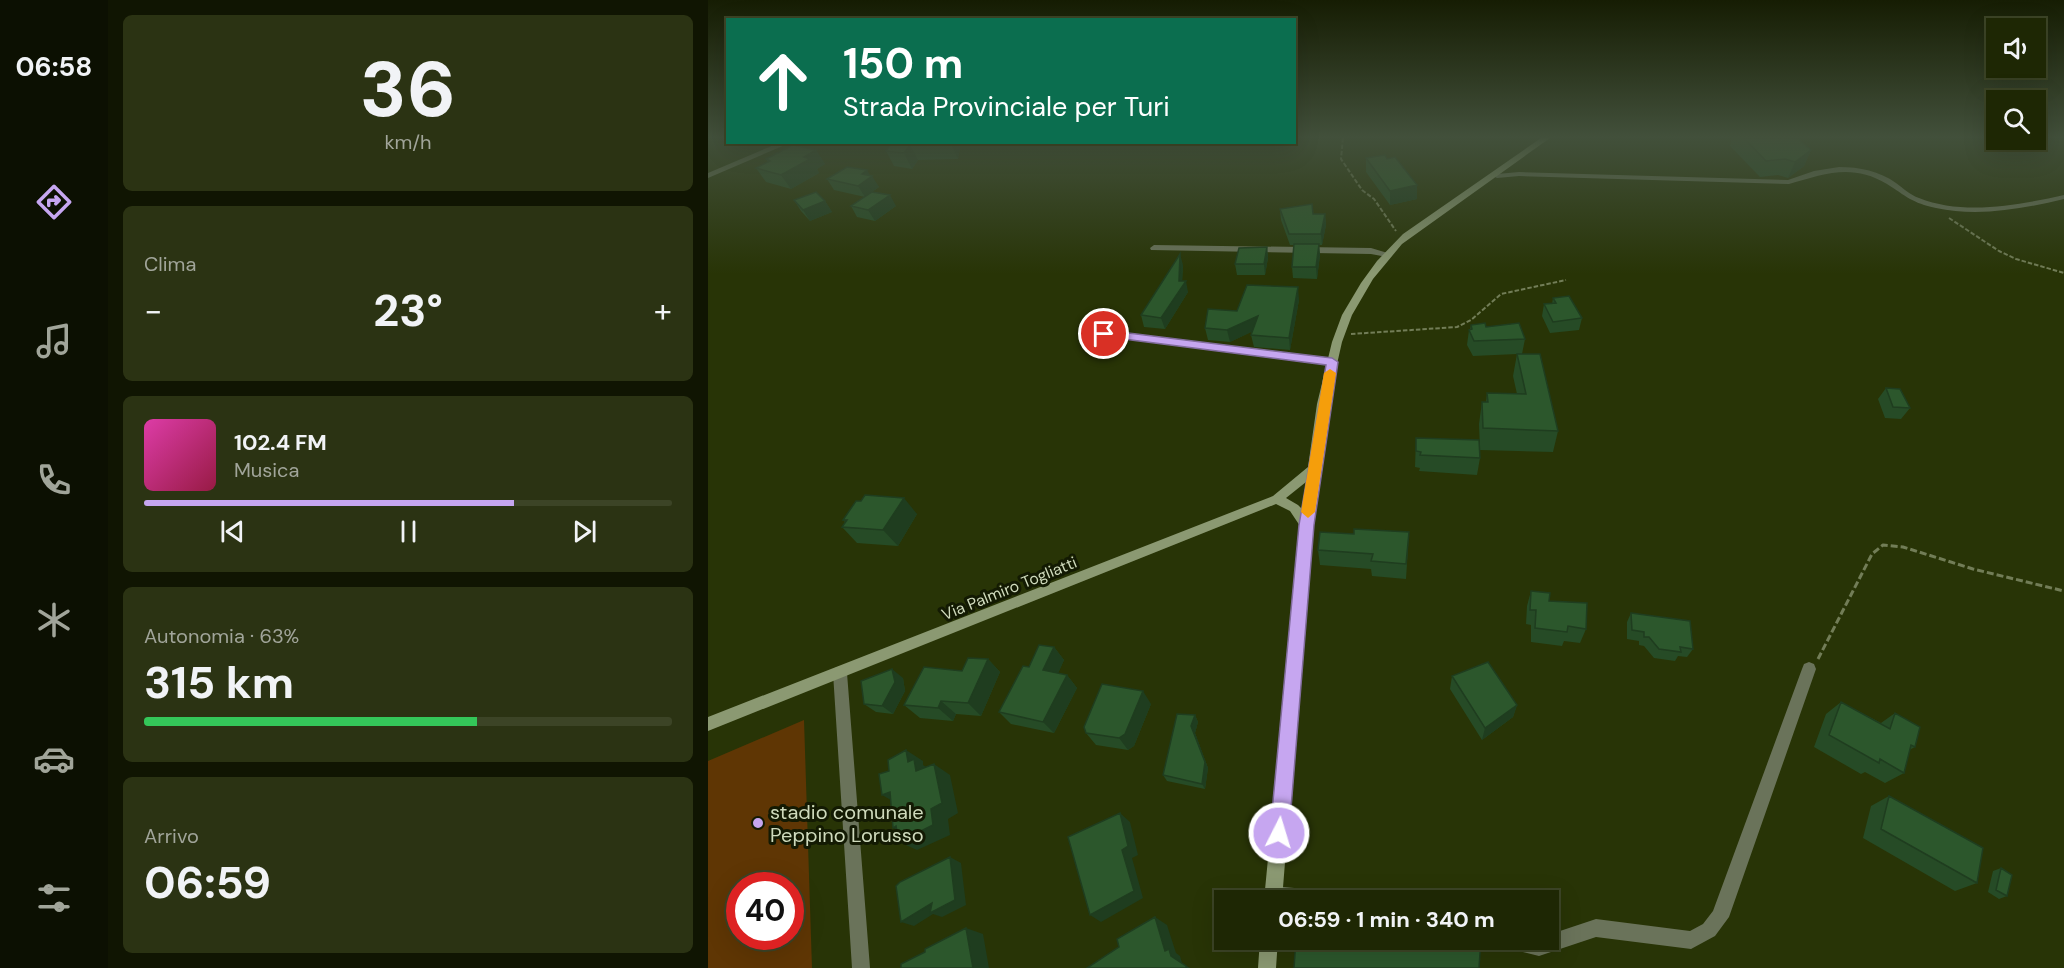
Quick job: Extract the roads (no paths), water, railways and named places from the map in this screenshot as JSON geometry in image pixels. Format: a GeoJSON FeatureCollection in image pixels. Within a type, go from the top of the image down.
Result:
{"type":"FeatureCollection","features":[{"type":"Feature","properties":{"kind":"street"},"geometry":{"type":"LineString","coordinates":[[1274,890],[1306,525],[1332,362],[1339,335],[1358,294],[1387,254],[1406,236],[1486,183]]}},
{"type":"Feature","properties":{"kind":"street"},"geometry":{"type":"LineString","coordinates":[[1888,183],[1917,201],[1941,207],[1989,209],[2034,204],[2064,197]]}},
{"type":"Feature","properties":{"kind":"street"},"geometry":{"type":"LineString","coordinates":[[1154,248],[1371,251],[1387,254]]}},
{"type":"Feature","properties":{"kind":"street"},"geometry":{"type":"LineString","coordinates":[[1104,334],[1332,362]]}},
{"type":"Feature","properties":{"kind":"street","name":"Via Palmiro Togliatti"},"geometry":{"type":"LineString","coordinates":[[708,724],[1277,499],[1314,468]]}},
{"type":"Feature","properties":{"kind":"street"},"geometry":{"type":"LineString","coordinates":[[1277,499],[1294,508],[1306,525]]}},
{"type":"Feature","properties":{"kind":"street"},"geometry":{"type":"LineString","coordinates":[[1559,940],[1596,928],[1690,940],[1709,930],[1720,917],[1809,669]]}},
{"type":"Feature","properties":{"kind":"street"},"geometry":{"type":"LineString","coordinates":[[840,673],[861,968]]}},
{"type":"Feature","properties":{"kind":"street"},"geometry":{"type":"LineString","coordinates":[[1267,968],[1268,950]]}},
{"type":"Feature","properties":{"kind":"place","name":"stadio comunale Peppino Lorusso"},"geometry":{"type":"Point","coordinates":[758,823]}}]}
